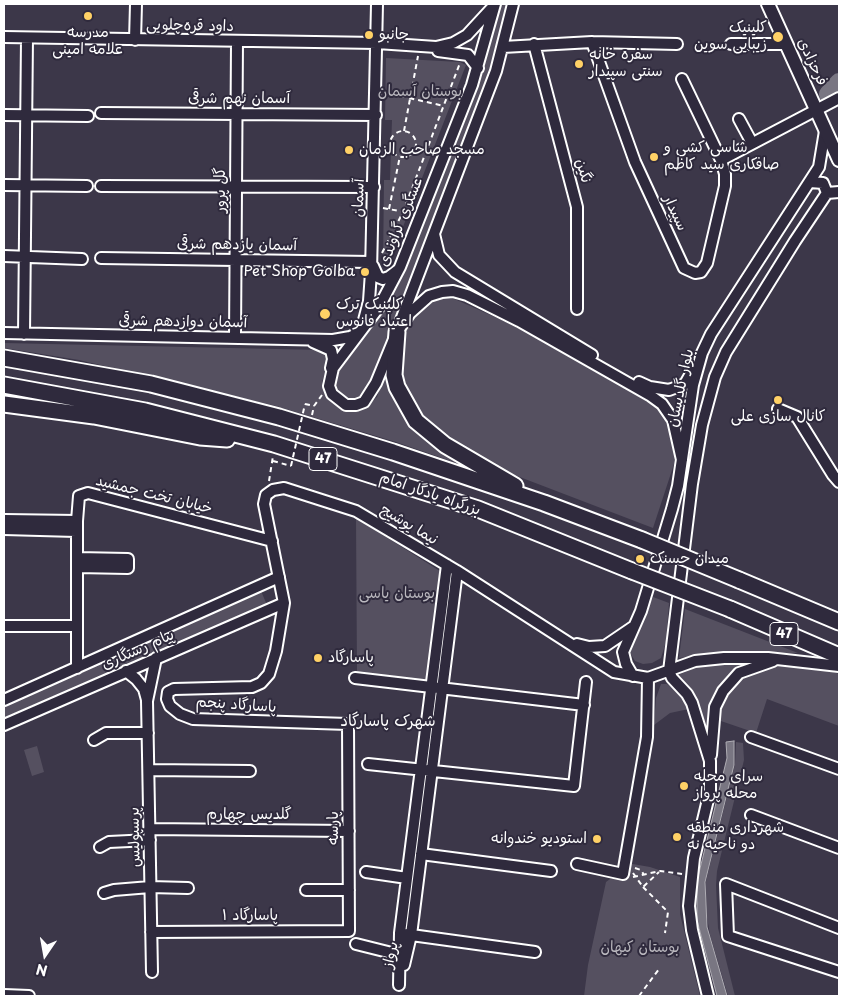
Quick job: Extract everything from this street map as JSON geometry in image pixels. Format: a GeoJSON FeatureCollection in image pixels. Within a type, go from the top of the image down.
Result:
{"type":"FeatureCollection","features":[{"type":"Feature","properties":{"kind":"highway"},"geometry":{"type":"LineString","coordinates":[[397,332],[394,375],[397,388],[416,420],[463,456],[544,503]]}},
{"type":"Feature","properties":{"kind":"highway","name":"بزرگراه یادگار امام"},"geometry":{"type":"LineString","coordinates":[[4,358],[151,384],[279,417],[393,452],[544,503],[642,540],[839,622]]}},
{"type":"Feature","properties":{"kind":"highway","name":"بزرگراه یادگار امام"},"geometry":{"type":"LineString","coordinates":[[4,385],[145,411],[274,444],[478,509],[730,609],[839,656]]}},
{"type":"Feature","properties":{"kind":"highway"},"geometry":{"type":"LineString","coordinates":[[4,404],[94,416],[200,437],[274,444]]}},
{"type":"Feature","properties":{"kind":"main road","name":"فرحزادی"},"geometry":{"type":"LineString","coordinates":[[768,4],[839,160]]}},
{"type":"Feature","properties":{"kind":"main road"},"geometry":{"type":"LineString","coordinates":[[800,606],[839,613]]}},
{"type":"Feature","properties":{"kind":"street"},"geometry":{"type":"LineString","coordinates":[[135,40],[136,4]]}},
{"type":"Feature","properties":{"kind":"street","name":"آسمان"},"geometry":{"type":"LineString","coordinates":[[360,332],[369,301],[374,207],[377,4]]}},
{"type":"Feature","properties":{"kind":"street"},"geometry":{"type":"LineString","coordinates":[[377,46],[436,47],[454,43],[475,28],[495,4]]}},
{"type":"Feature","properties":{"kind":"street","name":"عسگری گراوندی"},"geometry":{"type":"LineString","coordinates":[[329,376],[379,307],[400,267],[478,68],[495,4]]}},
{"type":"Feature","properties":{"kind":"street"},"geometry":{"type":"LineString","coordinates":[[298,339],[315,342],[331,350],[333,358],[329,386],[332,394],[338,401],[346,405],[356,405],[364,402],[376,383],[397,332],[496,71],[513,4]]}},
{"type":"Feature","properties":{"kind":"street","name":"داود قره‌چلویی"},"geometry":{"type":"LineString","coordinates":[[4,38],[377,46]]}},
{"type":"Feature","properties":{"kind":"street"},"geometry":{"type":"LineString","coordinates":[[24,334],[27,38]]}},
{"type":"Feature","properties":{"kind":"street","name":"گل پرور"},"geometry":{"type":"LineString","coordinates":[[236,338],[237,42]]}},
{"type":"Feature","properties":{"kind":"street"},"geometry":{"type":"LineString","coordinates":[[503,47],[592,42],[676,44]]}},
{"type":"Feature","properties":{"kind":"street","name":"سپیدار"},"geometry":{"type":"LineString","coordinates":[[592,42],[635,162],[684,268],[695,273],[701,272],[707,263],[716,231],[725,186],[725,174],[721,160]]}},
{"type":"Feature","properties":{"kind":"street","name":"نگین"},"geometry":{"type":"LineString","coordinates":[[534,44],[577,207],[577,309]]}},
{"type":"Feature","properties":{"kind":"street"},"geometry":{"type":"LineString","coordinates":[[731,44],[786,44]]}},
{"type":"Feature","properties":{"kind":"street"},"geometry":{"type":"LineString","coordinates":[[377,46],[466,54],[471,56],[478,68]]}},
{"type":"Feature","properties":{"kind":"street"},"geometry":{"type":"LineString","coordinates":[[682,79],[721,160],[839,98]]}},
{"type":"Feature","properties":{"kind":"street","name":"آسمان نهم شرقی"},"geometry":{"type":"LineString","coordinates":[[101,113],[376,115]]}},
{"type":"Feature","properties":{"kind":"street"},"geometry":{"type":"LineString","coordinates":[[4,115],[88,116]]}},
{"type":"Feature","properties":{"kind":"street"},"geometry":{"type":"LineString","coordinates":[[739,119],[752,143]]}},
{"type":"Feature","properties":{"kind":"street","name":"بلوار گلدیسان"},"geometry":{"type":"LineString","coordinates":[[633,676],[626,664],[623,652],[641,611],[668,524],[682,460],[693,385],[702,353],[711,334],[819,166],[825,128]]}},
{"type":"Feature","properties":{"kind":"street"},"geometry":{"type":"LineString","coordinates":[[810,182],[823,183],[827,193],[839,192]]}},
{"type":"Feature","properties":{"kind":"street"},"geometry":{"type":"LineString","coordinates":[[4,185],[87,186]]}},
{"type":"Feature","properties":{"kind":"street"},"geometry":{"type":"LineString","coordinates":[[101,186],[374,187]]}},
{"type":"Feature","properties":{"kind":"street","name":"بلوار گلدیسان"},"geometry":{"type":"LineString","coordinates":[[669,671],[692,484],[702,425],[715,377],[726,352],[794,240],[827,193]]}},
{"type":"Feature","properties":{"kind":"street"},"geometry":{"type":"LineString","coordinates":[[434,233],[439,255],[455,272],[627,377],[650,387],[669,390],[680,387],[688,379],[702,353]]}},
{"type":"Feature","properties":{"kind":"street"},"geometry":{"type":"LineString","coordinates":[[4,256],[82,259]]}},
{"type":"Feature","properties":{"kind":"street","name":"آسمان یازدهم شرقی"},"geometry":{"type":"LineString","coordinates":[[102,258],[371,262]]}},
{"type":"Feature","properties":{"kind":"street"},"geometry":{"type":"LineString","coordinates":[[371,262],[375,273],[383,279],[393,275],[400,267]]}},
{"type":"Feature","properties":{"kind":"street"},"geometry":{"type":"LineString","coordinates":[[397,332],[420,303],[429,296],[447,291],[467,295],[519,322],[656,400],[672,420],[682,460]]}},
{"type":"Feature","properties":{"kind":"street","name":"آسمان دوازدهم شرقی"},"geometry":{"type":"LineString","coordinates":[[4,333],[342,339],[360,332]]}},
{"type":"Feature","properties":{"kind":"street"},"geometry":{"type":"LineString","coordinates":[[778,409],[797,417],[839,482]]}},
{"type":"Feature","properties":{"kind":"street","name":"نیما یوشیج"},"geometry":{"type":"LineString","coordinates":[[266,495],[273,490],[284,488],[356,511],[567,640]]}},
{"type":"Feature","properties":{"kind":"street","name":"خیابان تخت جمشید"},"geometry":{"type":"LineString","coordinates":[[77,668],[76,526],[79,496],[88,493],[272,541]]}},
{"type":"Feature","properties":{"kind":"street"},"geometry":{"type":"LineString","coordinates":[[266,495],[264,504],[284,603]]}},
{"type":"Feature","properties":{"kind":"street"},"geometry":{"type":"LineString","coordinates":[[4,520],[76,526]]}},
{"type":"Feature","properties":{"kind":"street"},"geometry":{"type":"LineString","coordinates":[[4,529],[76,526]]}},
{"type":"Feature","properties":{"kind":"street","name":"پرواز"},"geometry":{"type":"LineString","coordinates":[[447,565],[437,688],[432,770],[421,854],[406,934],[399,985],[400,955],[406,934],[407,878],[421,769],[437,688],[457,571]]}},
{"type":"Feature","properties":{"kind":"street","name":"پیام رستگاری"},"geometry":{"type":"LineString","coordinates":[[6,697],[77,668],[279,578]]}},
{"type":"Feature","properties":{"kind":"street","name":"پیام رستگاری"},"geometry":{"type":"LineString","coordinates":[[4,725],[284,603]]}},
{"type":"Feature","properties":{"kind":"street","name":"پاسارگاد پنجم"},"geometry":{"type":"LineString","coordinates":[[284,603],[276,651],[268,674],[261,683],[239,689],[174,689],[168,692],[166,699],[170,706],[186,716],[208,720],[348,724]]}},
{"type":"Feature","properties":{"kind":"street"},"geometry":{"type":"LineString","coordinates":[[4,626],[77,626]]}},
{"type":"Feature","properties":{"kind":"street"},"geometry":{"type":"LineString","coordinates":[[567,640],[588,647],[605,646],[634,626]]}},
{"type":"Feature","properties":{"kind":"street"},"geometry":{"type":"LineString","coordinates":[[567,640],[608,668],[633,676],[648,678],[695,661],[706,660],[768,658],[805,660],[839,666]]}},
{"type":"Feature","properties":{"kind":"street","name":"پرسپولیس"},"geometry":{"type":"LineString","coordinates":[[152,972],[148,701],[156,658]]}},
{"type":"Feature","properties":{"kind":"street"},"geometry":{"type":"LineString","coordinates":[[708,996],[690,917],[692,875],[710,792],[710,760],[715,707],[723,692],[735,678],[748,669],[778,660]]}},
{"type":"Feature","properties":{"kind":"street"},"geometry":{"type":"LineString","coordinates":[[669,671],[672,678],[687,694],[692,703],[710,760]]}},
{"type":"Feature","properties":{"kind":"street","name":"پرسپولیس"},"geometry":{"type":"LineString","coordinates":[[126,672],[136,679],[144,689],[148,701]]}},
{"type":"Feature","properties":{"kind":"street"},"geometry":{"type":"LineString","coordinates":[[355,678],[584,705]]}},
{"type":"Feature","properties":{"kind":"street"},"geometry":{"type":"LineString","coordinates":[[577,864],[623,874],[647,737],[648,678]]}},
{"type":"Feature","properties":{"kind":"street"},"geometry":{"type":"LineString","coordinates":[[368,764],[574,786],[586,682]]}},
{"type":"Feature","properties":{"kind":"street","name":"پارسه"},"geometry":{"type":"LineString","coordinates":[[348,724],[349,931]]}},
{"type":"Feature","properties":{"kind":"street"},"geometry":{"type":"LineString","coordinates":[[94,740],[106,733],[148,733]]}},
{"type":"Feature","properties":{"kind":"street"},"geometry":{"type":"LineString","coordinates":[[751,737],[839,769]]}},
{"type":"Feature","properties":{"kind":"street"},"geometry":{"type":"LineString","coordinates":[[149,770],[250,771]]}},
{"type":"Feature","properties":{"kind":"street"},"geometry":{"type":"LineString","coordinates":[[751,815],[839,848]]}},
{"type":"Feature","properties":{"kind":"street","name":"گلدیس چهارم"},"geometry":{"type":"LineString","coordinates":[[100,847],[109,842],[150,834],[349,831]]}},
{"type":"Feature","properties":{"kind":"street"},"geometry":{"type":"LineString","coordinates":[[421,854],[551,871]]}},
{"type":"Feature","properties":{"kind":"street"},"geometry":{"type":"LineString","coordinates":[[366,872],[407,878]]}},
{"type":"Feature","properties":{"kind":"street"},"geometry":{"type":"LineString","coordinates":[[839,928],[726,884],[728,936],[839,972]]}},
{"type":"Feature","properties":{"kind":"street"},"geometry":{"type":"LineString","coordinates":[[104,893],[114,890],[150,887],[188,888]]}},
{"type":"Feature","properties":{"kind":"street"},"geometry":{"type":"LineString","coordinates":[[306,890],[349,890]]}},
{"type":"Feature","properties":{"kind":"street","name":"پاسارگاد ۱"},"geometry":{"type":"LineString","coordinates":[[151,932],[349,931]]}},
{"type":"Feature","properties":{"kind":"street"},"geometry":{"type":"LineString","coordinates":[[406,934],[534,952]]}},
{"type":"Feature","properties":{"kind":"street"},"geometry":{"type":"LineString","coordinates":[[356,944],[400,955]]}},
{"type":"Feature","properties":{"kind":"street"},"geometry":{"type":"LineString","coordinates":[[4,995],[29,996]]}},
{"type":"Feature","properties":{"kind":"path"},"geometry":{"type":"LineString","coordinates":[[404,131],[419,51]]}},
{"type":"Feature","properties":{"kind":"path"},"geometry":{"type":"LineString","coordinates":[[382,253],[403,212],[462,59]]}},
{"type":"Feature","properties":{"kind":"path"},"geometry":{"type":"LineString","coordinates":[[376,91],[411,97],[444,106]]}},
{"type":"Feature","properties":{"kind":"path"},"geometry":{"type":"LineString","coordinates":[[404,131],[414,137],[414,149],[407,156],[400,156],[394,152],[390,143],[393,136],[404,131]]}},
{"type":"Feature","properties":{"kind":"path"},"geometry":{"type":"LineString","coordinates":[[414,149],[427,153]]}},
{"type":"Feature","properties":{"kind":"path"},"geometry":{"type":"LineString","coordinates":[[389,209],[400,156]]}},
{"type":"Feature","properties":{"kind":"path"},"geometry":{"type":"LineString","coordinates":[[374,207],[420,215]]}},
{"type":"Feature","properties":{"kind":"path"},"geometry":{"type":"LineString","coordinates":[[266,495],[273,461],[291,466],[305,404],[314,406]]}},
{"type":"Feature","properties":{"kind":"path"},"geometry":{"type":"LineString","coordinates":[[644,875],[638,868],[635,868],[634,877],[668,912],[665,933]]}},
{"type":"Feature","properties":{"kind":"path"},"geometry":{"type":"LineString","coordinates":[[623,874],[634,877],[660,871],[692,875]]}},
{"type":"Feature","properties":{"kind":"path"},"geometry":{"type":"LineString","coordinates":[[643,888],[660,871]]}},
{"type":"Feature","properties":{"kind":"path"},"geometry":{"type":"LineString","coordinates":[[639,996],[659,969]]}},
{"type":"Feature","properties":{"kind":"green space"},"geometry":{"type":"Polygon","coordinates":[[[501,4],[508,4],[487,79],[370,385],[360,397],[346,398],[338,392],[335,384],[336,376],[397,288],[481,78],[501,4]]]}},
{"type":"Feature","properties":{"kind":"green space","name":"بوستان آسمان"},"geometry":{"type":"Polygon","coordinates":[[[386,58],[460,62],[466,65],[387,268],[383,266],[384,180],[390,180],[392,120],[385,120],[386,58]]]}},
{"type":"Feature","properties":{"kind":"green space"},"geometry":{"type":"Polygon","coordinates":[[[450,297],[533,334],[613,379],[660,410],[671,429],[675,445],[674,464],[653,528],[504,471],[459,446],[426,421],[413,408],[398,374],[405,334],[413,315],[431,300],[450,297]]]}},
{"type":"Feature","properties":{"kind":"green space"},"geometry":{"type":"Polygon","coordinates":[[[4,343],[322,350],[329,355],[322,382],[327,396],[342,408],[356,411],[364,409],[377,397],[393,349],[392,389],[468,467],[396,442],[276,406],[79,360],[4,348],[4,343]]]}},
{"type":"Feature","properties":{"kind":"green space","name":"بوستان یاسی"},"geometry":{"type":"Polygon","coordinates":[[[356,518],[443,573],[426,681],[357,673],[356,518]]]}},
{"type":"Feature","properties":{"kind":"green space"},"geometry":{"type":"Polygon","coordinates":[[[261,591],[267,605],[4,720],[4,705],[261,591]]]}},
{"type":"Feature","properties":{"kind":"green space"},"geometry":{"type":"Polygon","coordinates":[[[653,597],[669,603],[666,642],[661,658],[652,663],[643,664],[635,661],[629,651],[653,597]]]}},
{"type":"Feature","properties":{"kind":"green space"},"geometry":{"type":"Polygon","coordinates":[[[685,609],[798,653],[699,655],[679,658],[685,609]]]}},
{"type":"Feature","properties":{"kind":"green space"},"geometry":{"type":"Polygon","coordinates":[[[765,662],[752,664],[711,709],[707,724],[709,742],[696,696],[684,683],[673,677],[708,663],[765,662]]]}},
{"type":"Feature","properties":{"kind":"green space"},"geometry":{"type":"Polygon","coordinates":[[[785,664],[819,667],[839,674],[839,726],[767,699],[756,733],[718,720],[722,700],[742,675],[768,666],[785,664]]]}},
{"type":"Feature","properties":{"kind":"green space"},"geometry":{"type":"Polygon","coordinates":[[[661,684],[667,684],[678,692],[689,709],[670,713],[654,725],[656,698],[661,684]]]}},
{"type":"Feature","properties":{"kind":"green space"},"geometry":{"type":"Polygon","coordinates":[[[736,742],[743,743],[744,760],[717,871],[716,885],[718,928],[735,996],[728,996],[710,935],[706,911],[706,881],[735,764],[736,742]]]}},
{"type":"Feature","properties":{"kind":"green space"},"geometry":{"type":"Polygon","coordinates":[[[37,746],[44,772],[32,776],[24,750],[37,746]]]}},
{"type":"Feature","properties":{"kind":"green space","name":"بوستان کیهان"},"geometry":{"type":"Polygon","coordinates":[[[627,863],[650,867],[680,877],[680,914],[700,996],[584,996],[588,965],[606,882],[610,879],[624,878],[627,863]]]}},
{"type":"Feature","properties":{"kind":"shaded area"},"geometry":{"type":"Polygon","coordinates":[[[734,741],[734,765],[705,882],[707,927],[727,996],[717,996],[697,920],[697,881],[727,758],[726,742],[734,741]]]}},
{"type":"Feature","properties":{"kind":"waterway"},"geometry":{"type":"LineString","coordinates":[[828,94],[839,82]]}},
{"type":"Feature","properties":{"kind":"place","name":"مدرسه علامه امینی"},"geometry":{"type":"Point","coordinates":[88,16]}},
{"type":"Feature","properties":{"kind":"place","name":"جانبو"},"geometry":{"type":"Point","coordinates":[369,35]}},
{"type":"Feature","properties":{"kind":"place","name":"کلینیک زیبایی سوین"},"geometry":{"type":"Point","coordinates":[778,37]}},
{"type":"Feature","properties":{"kind":"place","name":"سفره خانه سنتی سپیدار"},"geometry":{"type":"Point","coordinates":[579,64]}},
{"type":"Feature","properties":{"kind":"place","name":"مسجد صاحب الزمان"},"geometry":{"type":"Point","coordinates":[349,150]}},
{"type":"Feature","properties":{"kind":"place","name":"شاسی کشی و صافکاری سید کاظم"},"geometry":{"type":"Point","coordinates":[654,157]}},
{"type":"Feature","properties":{"kind":"place","name":"Pet Shop Golba"},"geometry":{"type":"Point","coordinates":[365,272]}},
{"type":"Feature","properties":{"kind":"place","name":"کلینیک ترک اعتیاد فانوس"},"geometry":{"type":"Point","coordinates":[325,314]}},
{"type":"Feature","properties":{"kind":"place","name":"کانال سازی علی"},"geometry":{"type":"Point","coordinates":[778,400]}},
{"type":"Feature","properties":{"kind":"place","name":"میدان حسنک"},"geometry":{"type":"Point","coordinates":[640,559]}},
{"type":"Feature","properties":{"kind":"place","name":"پاسارگاد"},"geometry":{"type":"Point","coordinates":[318,658]}},
{"type":"Feature","properties":{"kind":"place","name":"سرای محله محله پرواز"},"geometry":{"type":"Point","coordinates":[684,786]}},
{"type":"Feature","properties":{"kind":"place","name":"شهرداری منطقه دو ناحیه نه"},"geometry":{"type":"Point","coordinates":[677,837]}},
{"type":"Feature","properties":{"kind":"place","name":"استودیو خندوانه"},"geometry":{"type":"Point","coordinates":[597,839]}},
{"type":"Feature","properties":{"kind":"district","name":"شهرک پاسارگاد"},"geometry":{"type":"Point","coordinates":[388,722]}}]}
